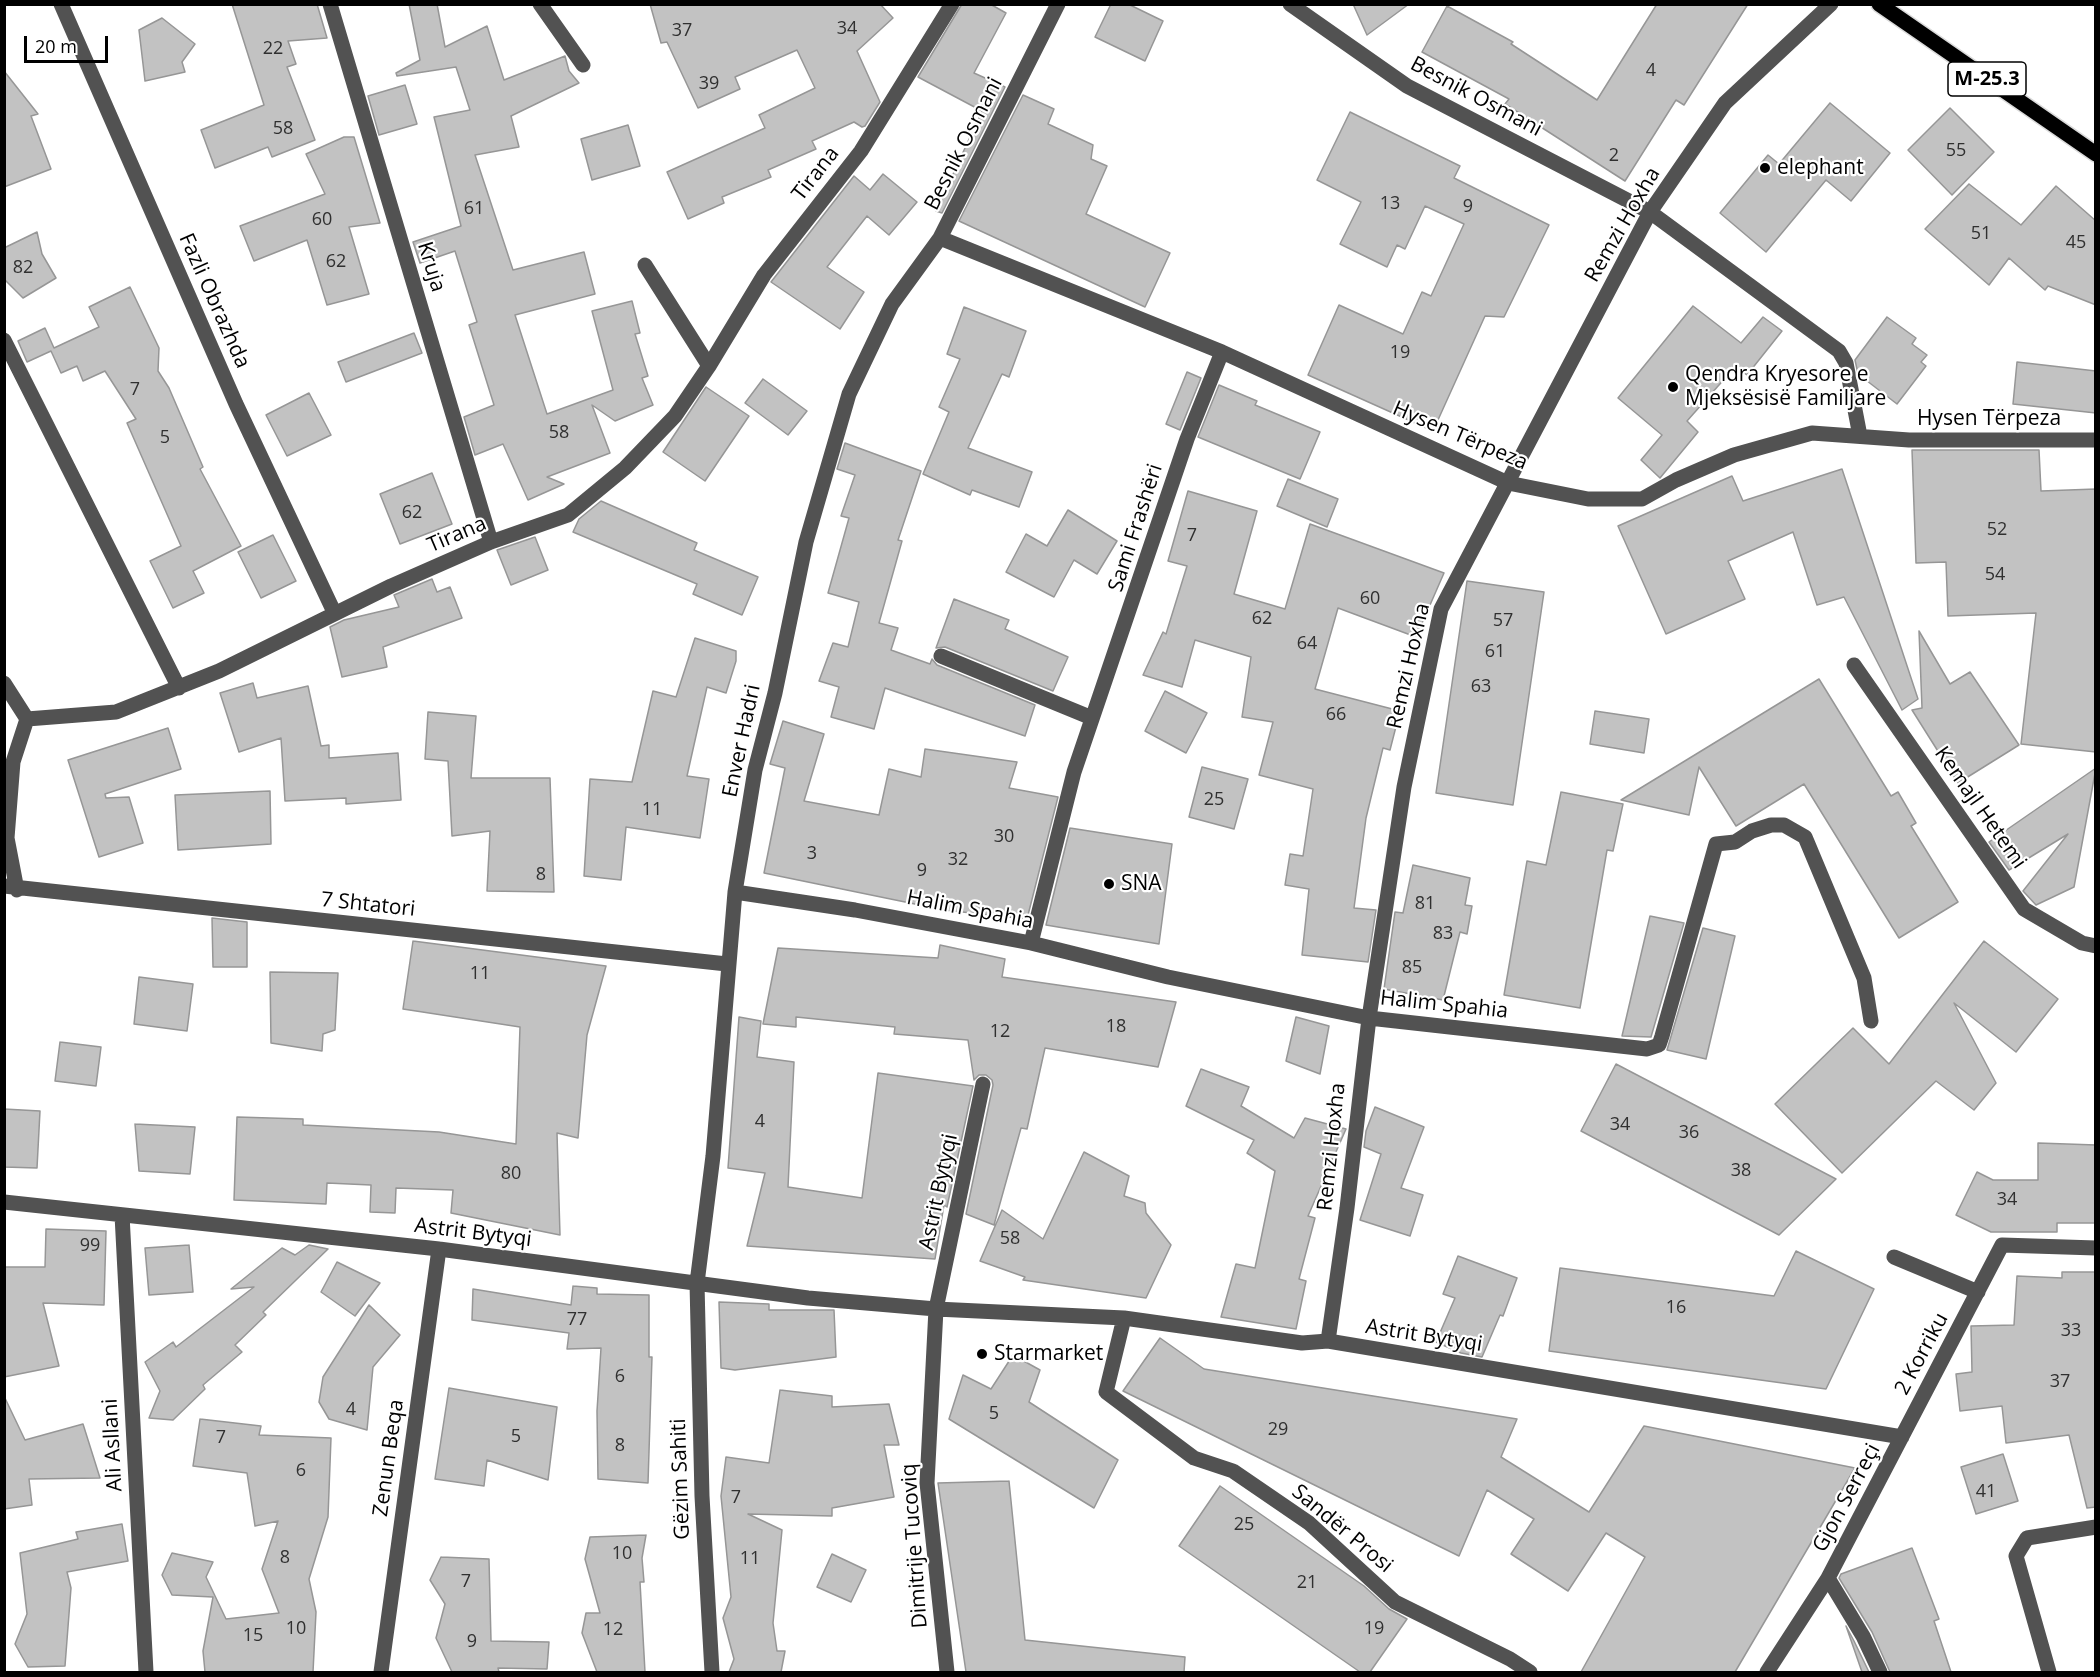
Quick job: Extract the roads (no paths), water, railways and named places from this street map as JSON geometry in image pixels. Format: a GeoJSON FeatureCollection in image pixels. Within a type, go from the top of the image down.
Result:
{"type":"FeatureCollection","features":[{"type":"Feature","properties":{"kind":"main road","name":"M-25.3"},"geometry":{"type":"LineString","coordinates":[[1879,4],[2096,154]]}},
{"type":"Feature","properties":{"kind":"street","name":"Fazli Obrazhda"},"geometry":{"type":"LineString","coordinates":[[61,4],[231,393],[334,612]]}},
{"type":"Feature","properties":{"kind":"street","name":"Kruja"},"geometry":{"type":"LineString","coordinates":[[330,4],[491,542]]}},
{"type":"Feature","properties":{"kind":"street"},"geometry":{"type":"LineString","coordinates":[[540,4],[583,65]]}},
{"type":"Feature","properties":{"kind":"street","name":"Tirana"},"geometry":{"type":"LineString","coordinates":[[27,719],[116,712],[219,671],[334,612],[491,542],[568,515],[625,468],[675,416],[709,366],[764,275],[861,151],[952,4]]}},
{"type":"Feature","properties":{"kind":"street","name":"Besnik Osmani"},"geometry":{"type":"LineString","coordinates":[[940,238],[1058,4]]}},
{"type":"Feature","properties":{"kind":"street","name":"Besnik Osmani"},"geometry":{"type":"LineString","coordinates":[[1290,4],[1407,86],[1650,212],[1839,351],[1846,363],[1860,436]]}},
{"type":"Feature","properties":{"kind":"street","name":"Remzi Hoxha"},"geometry":{"type":"LineString","coordinates":[[1328,1341],[1349,1196],[1369,1018],[1404,787],[1441,609],[1650,212],[1725,103],[1831,4]]}},
{"type":"Feature","properties":{"kind":"street","name":"Hysen Tërpeza"},"geometry":{"type":"LineString","coordinates":[[940,238],[1222,352],[1508,483],[1588,499],[1642,499],[1676,480],[1734,455],[1812,433],[1909,440],[2096,440]]}},
{"type":"Feature","properties":{"kind":"street","name":"Enver Hadri"},"geometry":{"type":"LineString","coordinates":[[697,1283],[713,1156],[727,964],[735,892],[755,770],[775,693],[806,542],[849,394],[892,304],[940,238]]}},
{"type":"Feature","properties":{"kind":"street"},"geometry":{"type":"LineString","coordinates":[[645,265],[709,366]]}},
{"type":"Feature","properties":{"kind":"street"},"geometry":{"type":"LineString","coordinates":[[4,340],[179,688]]}},
{"type":"Feature","properties":{"kind":"street","name":"Sami Frashëri"},"geometry":{"type":"LineString","coordinates":[[1030,943],[1074,772],[1127,623],[1187,439],[1222,352]]}},
{"type":"Feature","properties":{"kind":"street"},"geometry":{"type":"LineString","coordinates":[[941,656],[1092,718]]}},
{"type":"Feature","properties":{"kind":"street","name":"Kemajl Hetemi"},"geometry":{"type":"LineString","coordinates":[[1854,664],[2024,909],[2082,944],[2096,946]]}},
{"type":"Feature","properties":{"kind":"street"},"geometry":{"type":"LineString","coordinates":[[4,683],[27,719],[13,762],[8,838],[11,888]]}},
{"type":"Feature","properties":{"kind":"street","name":"Halim Spahia"},"geometry":{"type":"LineString","coordinates":[[735,892],[855,910],[1030,943],[1168,977],[1369,1018],[1647,1049],[1659,1045],[1716,844],[1736,842],[1752,831],[1771,825],[1784,825],[1805,837],[1864,978],[1871,1021]]}},
{"type":"Feature","properties":{"kind":"street","name":"7 Shtatori"},"geometry":{"type":"LineString","coordinates":[[11,888],[727,964]]}},
{"type":"Feature","properties":{"kind":"street","name":"Astrit Bytyqi"},"geometry":{"type":"LineString","coordinates":[[936,1309],[983,1084]]}},
{"type":"Feature","properties":{"kind":"street","name":"Astrit Bytyqi"},"geometry":{"type":"LineString","coordinates":[[4,1202],[439,1249],[808,1298],[936,1309],[1124,1318],[1302,1342],[1328,1341],[1902,1437]]}},
{"type":"Feature","properties":{"kind":"street","name":"Ali Asllani"},"geometry":{"type":"LineString","coordinates":[[122,1215],[146,1672]]}},
{"type":"Feature","properties":{"kind":"street","name":"2 Korriku"},"geometry":{"type":"LineString","coordinates":[[1902,1437],[2002,1245],[2096,1248]]}},
{"type":"Feature","properties":{"kind":"street","name":"Zenun Beqa"},"geometry":{"type":"LineString","coordinates":[[381,1672],[439,1249]]}},
{"type":"Feature","properties":{"kind":"street"},"geometry":{"type":"LineString","coordinates":[[1894,1257],[1978,1292]]}},
{"type":"Feature","properties":{"kind":"street","name":"Gëzim Sahiti"},"geometry":{"type":"LineString","coordinates":[[697,1283],[702,1496],[712,1672]]}},
{"type":"Feature","properties":{"kind":"street","name":"Dimitrije Tucoviq"},"geometry":{"type":"LineString","coordinates":[[936,1309],[927,1483],[947,1672]]}},
{"type":"Feature","properties":{"kind":"street","name":"Sandër Prosi"},"geometry":{"type":"LineString","coordinates":[[1124,1318],[1106,1392],[1194,1458],[1233,1472],[1309,1523],[1395,1602],[1510,1659],[1530,1672]]}},
{"type":"Feature","properties":{"kind":"street","name":"Gjon Serreçi"},"geometry":{"type":"LineString","coordinates":[[1880,1672],[1863,1636],[1828,1578],[1902,1437]]}},
{"type":"Feature","properties":{"kind":"street"},"geometry":{"type":"LineString","coordinates":[[2049,1672],[2016,1556],[2027,1538],[2096,1527]]}},
{"type":"Feature","properties":{"kind":"street"},"geometry":{"type":"LineString","coordinates":[[1767,1672],[1828,1578]]}},
{"type":"Feature","properties":{"kind":"place","name":"elephant"},"geometry":{"type":"Point","coordinates":[1765,168]}},
{"type":"Feature","properties":{"kind":"place","name":"Qendra Kryesore e Mjeksësisë Familjare"},"geometry":{"type":"Point","coordinates":[1673,387]}},
{"type":"Feature","properties":{"kind":"place","name":"SNA"},"geometry":{"type":"Point","coordinates":[1109,884]}},
{"type":"Feature","properties":{"kind":"place","name":"Starmarket"},"geometry":{"type":"Point","coordinates":[982,1354]}}]}
